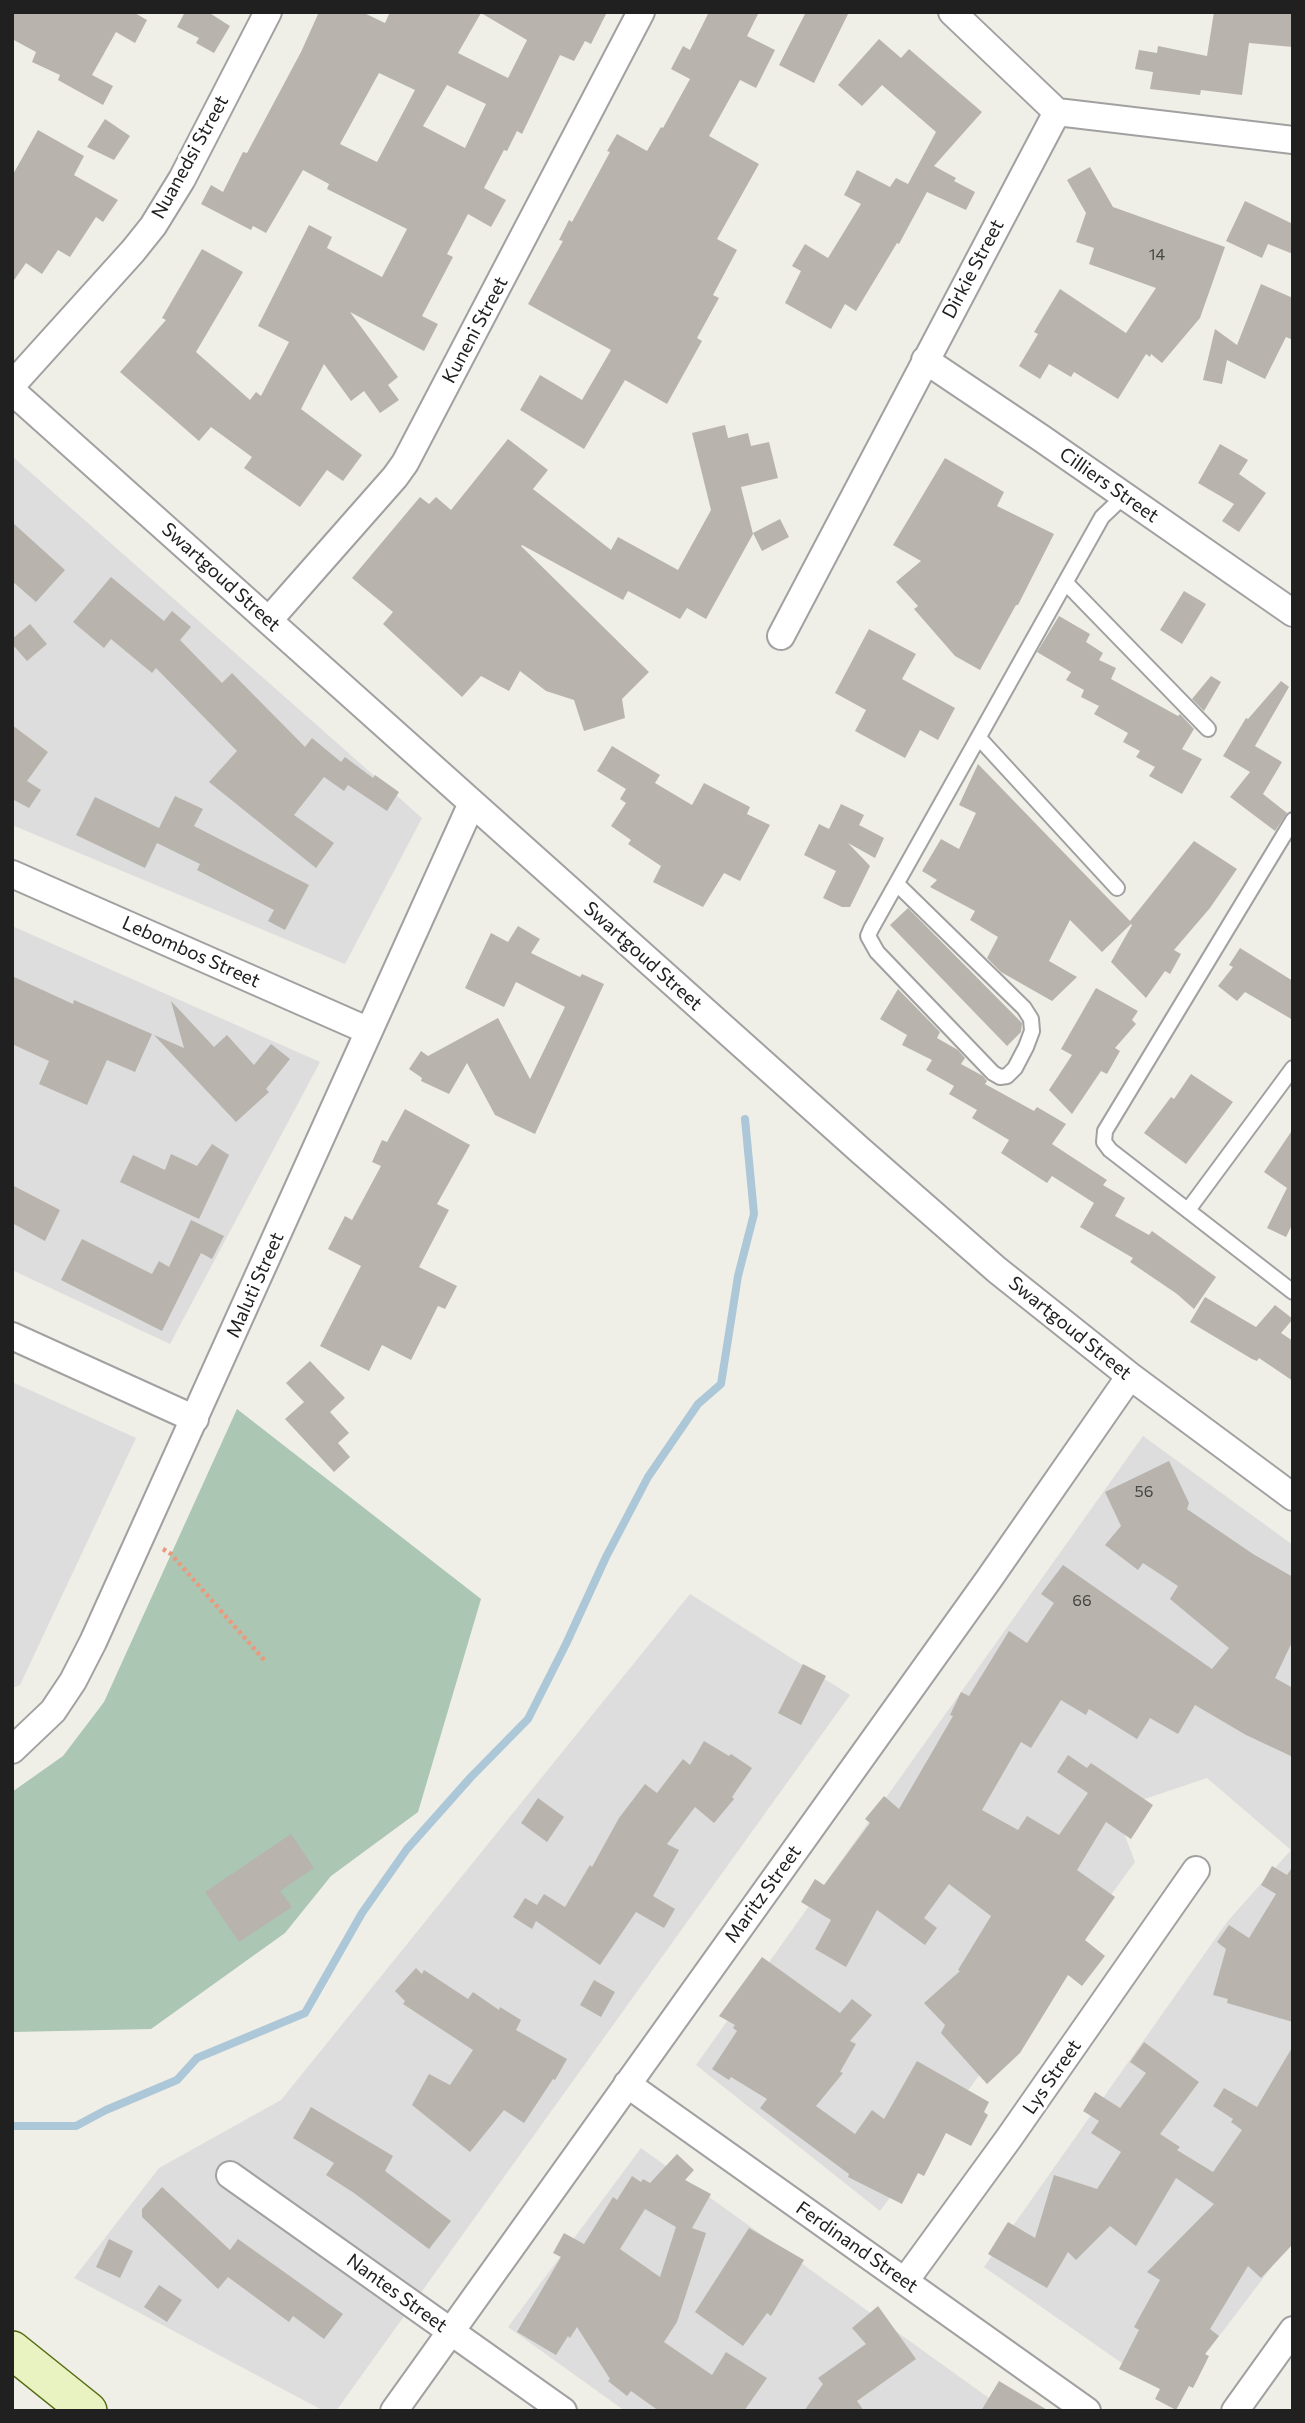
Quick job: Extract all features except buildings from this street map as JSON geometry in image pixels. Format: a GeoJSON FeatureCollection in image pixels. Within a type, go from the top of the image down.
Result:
{"type":"FeatureCollection","features":[{"type":"Feature","properties":{"kind":"main road"},"geometry":{"type":"LineString","coordinates":[[12,2350],[88,2411]]}},
{"type":"Feature","properties":{"kind":"street","name":"Nuanedsi Street"},"geometry":{"type":"LineString","coordinates":[[12,384],[134,251],[153,226],[182,179],[268,12]]}},
{"type":"Feature","properties":{"kind":"street","name":"Kuneni Street"},"geometry":{"type":"LineString","coordinates":[[269,620],[388,486],[405,463],[640,12]]}},
{"type":"Feature","properties":{"kind":"street"},"geometry":{"type":"LineString","coordinates":[[952,12],[1057,112],[1293,140]]}},
{"type":"Feature","properties":{"kind":"street","name":"Dirkie Street"},"geometry":{"type":"LineString","coordinates":[[781,636],[1057,112]]}},
{"type":"Feature","properties":{"kind":"street","name":"Cilliers Street"},"geometry":{"type":"LineString","coordinates":[[925,360],[1293,613]]}},
{"type":"Feature","properties":{"kind":"street","name":"Swartgoud Street"},"geometry":{"type":"LineString","coordinates":[[12,391],[882,1170],[1029,1297],[1293,1497]]}},
{"type":"Feature","properties":{"kind":"street","name":"Maluti Street"},"geometry":{"type":"LineString","coordinates":[[12,1749],[53,1711],[93,1643],[472,803]]}},
{"type":"Feature","properties":{"kind":"street","name":"Lebombos Street"},"geometry":{"type":"LineString","coordinates":[[12,874],[369,1031]]}},
{"type":"Feature","properties":{"kind":"street"},"geometry":{"type":"LineString","coordinates":[[12,1336],[195,1419]]}},
{"type":"Feature","properties":{"kind":"street","name":"Maritz Street"},"geometry":{"type":"LineString","coordinates":[[394,2411],[972,1602],[1130,1376]]}},
{"type":"Feature","properties":{"kind":"street","name":"Lys Street"},"geometry":{"type":"LineString","coordinates":[[905,2281],[1010,2138],[1196,1870]]}},
{"type":"Feature","properties":{"kind":"street","name":"Ferdinand Street"},"geometry":{"type":"LineString","coordinates":[[627,2084],[1087,2411]]}},
{"type":"Feature","properties":{"kind":"street","name":"Nantes Street"},"geometry":{"type":"LineString","coordinates":[[230,2175],[563,2411]]}},
{"type":"Feature","properties":{"kind":"street"},"geometry":{"type":"LineString","coordinates":[[1235,2411],[1293,2330]]}},
{"type":"Feature","properties":{"kind":"lane"},"geometry":{"type":"LineString","coordinates":[[897,884],[1024,1008],[1031,1019],[1032,1031],[1026,1047],[1015,1068],[1007,1076],[1000,1077],[993,1073],[877,951],[868,936],[871,929],[1102,517],[1124,495]]}},
{"type":"Feature","properties":{"kind":"lane"},"geometry":{"type":"LineString","coordinates":[[1066,583],[1208,729]]}},
{"type":"Feature","properties":{"kind":"lane"},"geometry":{"type":"LineString","coordinates":[[979,738],[1117,888]]}},
{"type":"Feature","properties":{"kind":"lane"},"geometry":{"type":"LineString","coordinates":[[1293,820],[1104,1130],[1104,1142],[1110,1150],[1293,1292]]}},
{"type":"Feature","properties":{"kind":"lane"},"geometry":{"type":"LineString","coordinates":[[1188,1210],[1293,1068]]}},
{"type":"Feature","properties":{"kind":"path"},"geometry":{"type":"LineString","coordinates":[[141,1536],[171,1554],[265,1661]]}},
{"type":"Feature","properties":{"kind":"shaded area"},"geometry":{"type":"Polygon","coordinates":[[[12,456],[422,818],[345,964],[12,825],[12,456]]]}},
{"type":"Feature","properties":{"kind":"shaded area"},"geometry":{"type":"Polygon","coordinates":[[[12,926],[320,1062],[170,1344],[12,1270],[12,926]]]}},
{"type":"Feature","properties":{"kind":"shaded area"},"geometry":{"type":"Polygon","coordinates":[[[12,1382],[136,1438],[20,1685],[12,1688],[12,1382]]]}},
{"type":"Feature","properties":{"kind":"shaded area"},"geometry":{"type":"Polygon","coordinates":[[[1143,1436],[1293,1545],[1293,2239],[1172,2398],[984,2267],[1227,1922],[1291,1850],[1207,1778],[1115,1809],[1135,1862],[880,2211],[696,2065],[1143,1436]]]}},
{"type":"Feature","properties":{"kind":"shaded area"},"geometry":{"type":"Polygon","coordinates":[[[690,1594],[850,1695],[336,2411],[324,2411],[74,2278],[159,2168],[281,2100],[690,1594]]]}},
{"type":"Feature","properties":{"kind":"shaded area"},"geometry":{"type":"Polygon","coordinates":[[[641,2148],[1007,2411],[625,2411],[508,2327],[641,2148]]]}},
{"type":"Feature","properties":{"kind":"green space"},"geometry":{"type":"Polygon","coordinates":[[[237,1409],[481,1599],[418,1812],[331,1876],[285,1933],[151,2029],[12,2032],[12,1792],[63,1756],[104,1702],[237,1409]]]}},
{"type":"Feature","properties":{"kind":"waterway"},"geometry":{"type":"LineString","coordinates":[[12,2126],[76,2126],[106,2110],[177,2080],[197,2058],[305,2013],[362,1913],[407,1849],[471,1777],[528,1719],[648,1477],[698,1404],[721,1384],[738,1276],[754,1214],[745,1119]]}}]}
